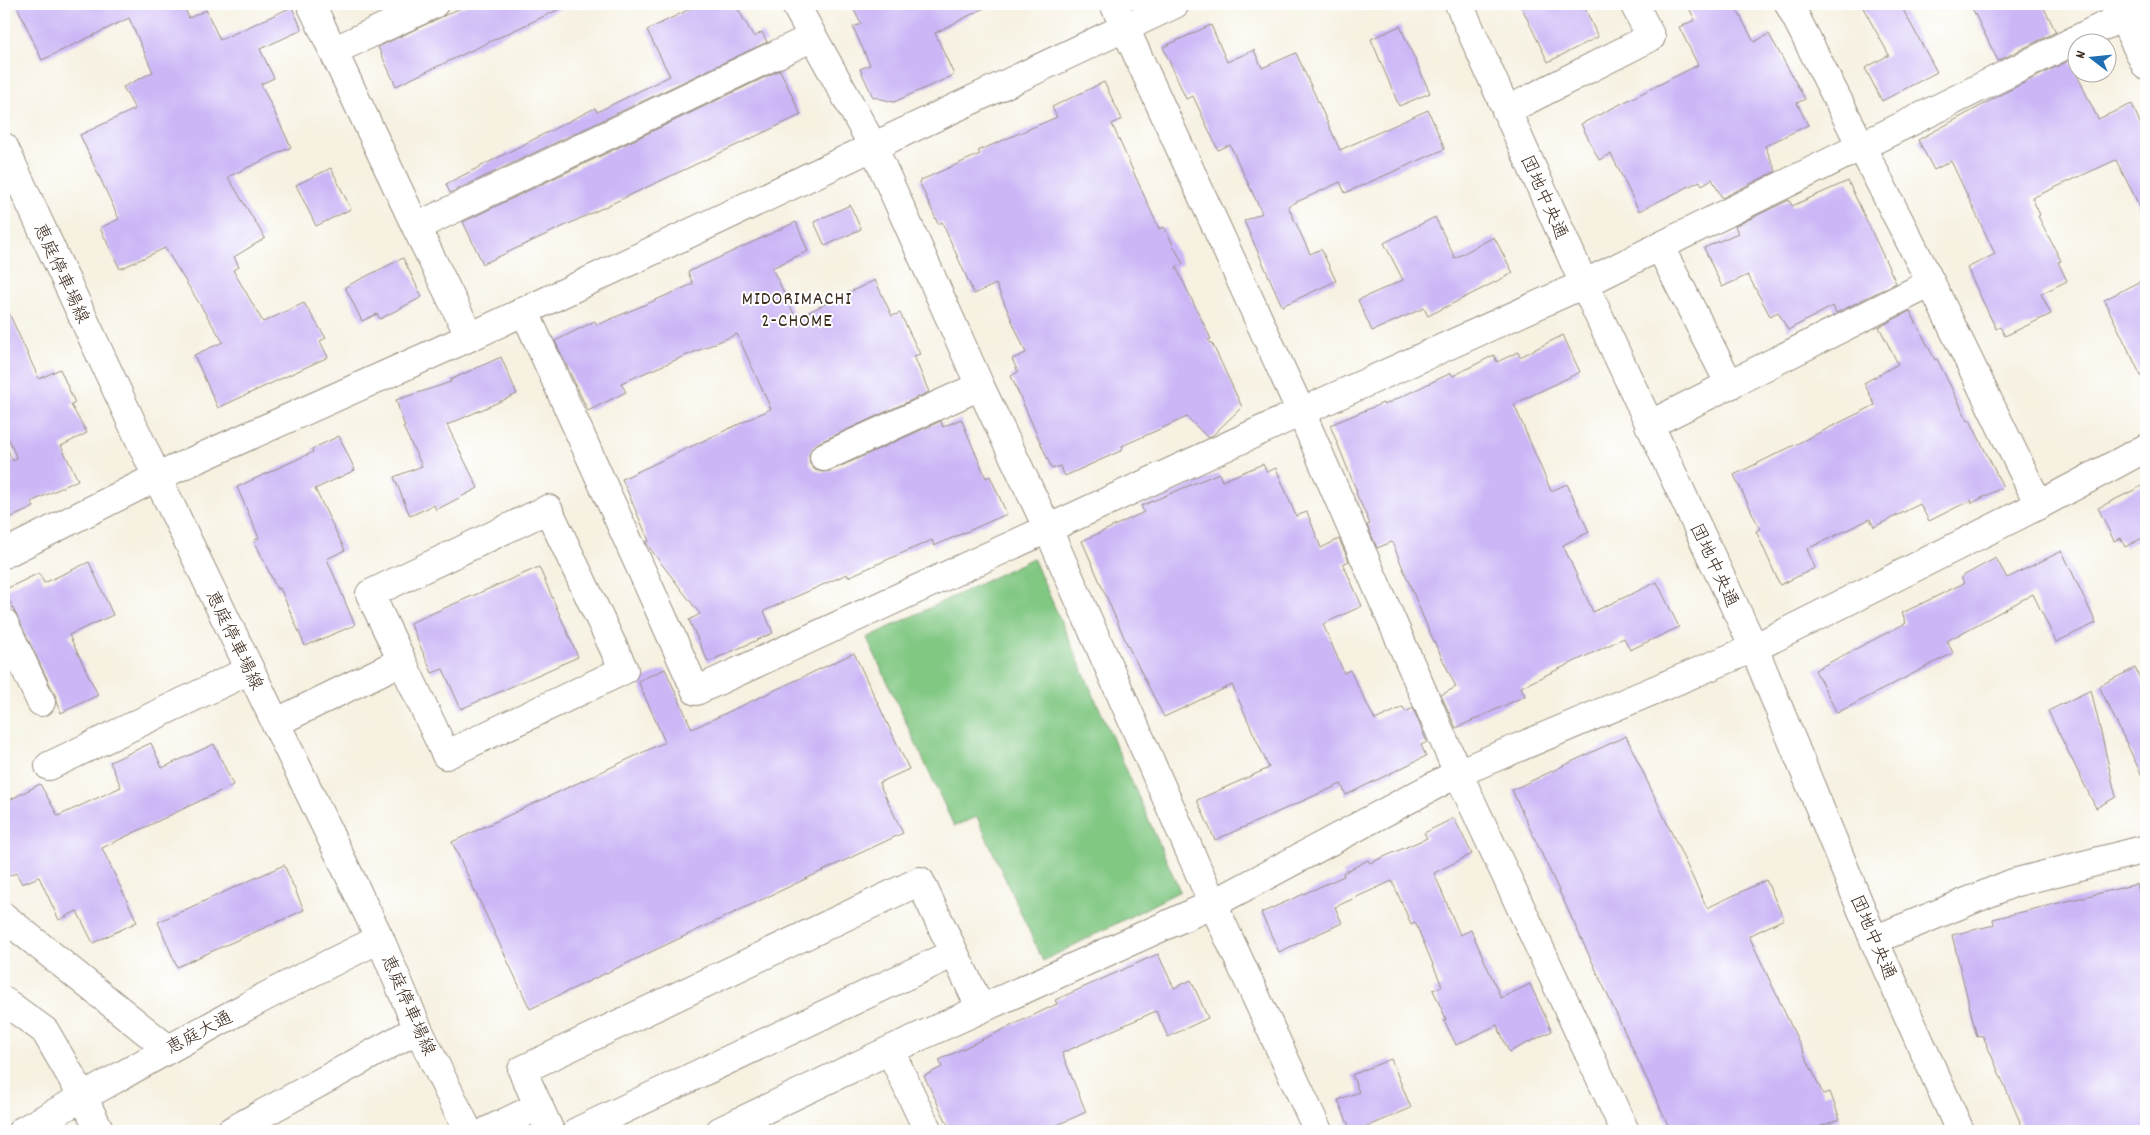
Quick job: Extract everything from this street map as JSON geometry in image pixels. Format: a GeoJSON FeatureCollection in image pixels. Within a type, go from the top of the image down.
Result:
{"type":"FeatureCollection","features":[{"type":"Feature","properties":{"kind":"street"},"geometry":{"type":"LineString","coordinates":[[311,4],[470,337]]}},
{"type":"Feature","properties":{"kind":"street"},"geometry":{"type":"LineString","coordinates":[[333,51],[434,4]]}},
{"type":"Feature","properties":{"kind":"street"},"geometry":{"type":"LineString","coordinates":[[795,4],[872,146],[980,386],[1048,529],[1213,904],[1318,1131]]}},
{"type":"Feature","properties":{"kind":"street"},"geometry":{"type":"LineString","coordinates":[[4,554],[157,477],[470,337],[872,146],[1120,15],[1175,4]]}},
{"type":"Feature","properties":{"kind":"street","name":"団地中央通"},"geometry":{"type":"LineString","coordinates":[[1459,4],[1584,284],[1754,648],[1874,940],[1960,1131]]}},
{"type":"Feature","properties":{"kind":"street"},"geometry":{"type":"LineString","coordinates":[[1506,111],[1651,37],[1634,4]]}},
{"type":"Feature","properties":{"kind":"street"},"geometry":{"type":"LineString","coordinates":[[1790,4],[1931,284],[2039,505]]}},
{"type":"Feature","properties":{"kind":"street"},"geometry":{"type":"LineString","coordinates":[[524,310],[696,691],[1301,412],[1584,284],[2129,8],[2146,66]]}},
{"type":"Feature","properties":{"kind":"street"},"geometry":{"type":"LineString","coordinates":[[1120,15],[1301,412],[1458,773],[1625,1131]]}},
{"type":"Feature","properties":{"kind":"street"},"geometry":{"type":"LineString","coordinates":[[416,227],[812,37]]}},
{"type":"Feature","properties":{"kind":"street","name":"恵庭停車場線"},"geometry":{"type":"LineString","coordinates":[[4,147],[157,477],[380,939],[418,1029],[468,1131]]}},
{"type":"Feature","properties":{"kind":"street"},"geometry":{"type":"LineString","coordinates":[[1660,247],[1730,385]]}},
{"type":"Feature","properties":{"kind":"street"},"geometry":{"type":"LineString","coordinates":[[1650,425],[1931,284]]}},
{"type":"Feature","properties":{"kind":"street"},"geometry":{"type":"LineString","coordinates":[[824,457],[980,386]]}},
{"type":"Feature","properties":{"kind":"street"},"geometry":{"type":"LineString","coordinates":[[720,1131],[890,1050],[1213,904],[1458,773],[1754,648],[2039,505],[2146,448]]}},
{"type":"Feature","properties":{"kind":"street"},"geometry":{"type":"LineString","coordinates":[[548,509],[624,670],[446,755],[402,661],[370,594],[548,509]]}},
{"type":"Feature","properties":{"kind":"street"},"geometry":{"type":"LineString","coordinates":[[4,623],[41,702]]}},
{"type":"Feature","properties":{"kind":"street"},"geometry":{"type":"LineString","coordinates":[[275,723],[402,661]]}},
{"type":"Feature","properties":{"kind":"street"},"geometry":{"type":"LineString","coordinates":[[49,766],[250,670]]}},
{"type":"Feature","properties":{"kind":"street"},"geometry":{"type":"LineString","coordinates":[[1874,940],[2013,884],[2146,849]]}},
{"type":"Feature","properties":{"kind":"street"},"geometry":{"type":"LineString","coordinates":[[550,1131],[522,1070],[920,881],[980,1009]]}},
{"type":"Feature","properties":{"kind":"street"},"geometry":{"type":"LineString","coordinates":[[4,917],[168,1048]]}},
{"type":"Feature","properties":{"kind":"street","name":"恵庭大通"},"geometry":{"type":"LineString","coordinates":[[22,1131],[168,1048],[328,964],[380,939]]}},
{"type":"Feature","properties":{"kind":"street"},"geometry":{"type":"LineString","coordinates":[[578,1131],[954,953]]}},
{"type":"Feature","properties":{"kind":"street"},"geometry":{"type":"LineString","coordinates":[[4,1001],[45,1031],[100,1131]]}},
{"type":"Feature","properties":{"kind":"street"},"geometry":{"type":"LineString","coordinates":[[231,1131],[418,1029]]}},
{"type":"Feature","properties":{"kind":"street"},"geometry":{"type":"LineString","coordinates":[[890,1050],[928,1131]]}},
{"type":"Feature","properties":{"kind":"street"},"geometry":{"type":"LineString","coordinates":[[487,1131],[539,1106]]}},
{"type":"Feature","properties":{"kind":"green space"},"geometry":{"type":"Polygon","coordinates":[[[1033,558],[1180,891],[1043,961],[977,817],[954,826],[867,638],[1033,558]]]}},
{"type":"Feature","properties":{"kind":"building"},"geometry":{"type":"Polygon","coordinates":[[[16,4],[183,4],[189,18],[206,10],[220,40],[292,7],[302,30],[260,49],[274,78],[261,84],[291,147],[228,177],[265,238],[234,257],[239,267],[233,270],[263,322],[304,303],[326,338],[320,341],[328,357],[218,408],[194,355],[223,342],[165,248],[120,269],[100,228],[119,219],[80,135],[135,109],[123,87],[153,72],[129,18],[42,60],[16,4]]]}},
{"type":"Feature","properties":{"kind":"building"},"geometry":{"type":"Polygon","coordinates":[[[469,4],[570,4],[396,86],[378,47],[469,4]]]}},
{"type":"Feature","properties":{"kind":"building"},"geometry":{"type":"Polygon","coordinates":[[[700,4],[735,4],[754,37],[762,32],[767,42],[450,193],[446,184],[595,108],[597,112],[670,76],[647,30],[700,4]]]}},
{"type":"Feature","properties":{"kind":"building"},"geometry":{"type":"Polygon","coordinates":[[[851,4],[992,4],[935,33],[954,75],[894,102],[873,97],[860,69],[870,65],[853,27],[861,24],[851,4]]]}},
{"type":"Feature","properties":{"kind":"building"},"geometry":{"type":"Polygon","coordinates":[[[1520,4],[1583,4],[1598,37],[1548,62],[1520,4]]]}},
{"type":"Feature","properties":{"kind":"building"},"geometry":{"type":"Polygon","coordinates":[[[1687,4],[1734,4],[1754,42],[1769,34],[1805,99],[1797,103],[1808,125],[1765,146],[1776,171],[1722,198],[1712,179],[1702,185],[1700,181],[1639,211],[1611,154],[1599,160],[1581,124],[1698,65],[1679,27],[1695,20],[1687,4]]]}},
{"type":"Feature","properties":{"kind":"building"},"geometry":{"type":"Polygon","coordinates":[[[1861,4],[1900,4],[1937,72],[1882,101],[1865,68],[1889,55],[1861,4]]]}},
{"type":"Feature","properties":{"kind":"building"},"geometry":{"type":"Polygon","coordinates":[[[1970,4],[2042,4],[2056,32],[1998,61],[1970,4]]]}},
{"type":"Feature","properties":{"kind":"building"},"geometry":{"type":"Polygon","coordinates":[[[1211,25],[1227,62],[1254,50],[1262,68],[1296,53],[1340,150],[1428,110],[1445,149],[1345,193],[1340,182],[1288,206],[1310,254],[1321,249],[1336,281],[1282,306],[1244,221],[1262,213],[1230,145],[1218,150],[1193,96],[1186,99],[1163,47],[1211,25]]]}},
{"type":"Feature","properties":{"kind":"building"},"geometry":{"type":"Polygon","coordinates":[[[1400,26],[1430,93],[1399,106],[1371,39],[1400,26]]]}},
{"type":"Feature","properties":{"kind":"building"},"geometry":{"type":"Polygon","coordinates":[[[2068,61],[2068,82],[2080,82],[2098,119],[2132,104],[2146,137],[2146,219],[2116,160],[2032,198],[2040,215],[2038,216],[2061,261],[2058,262],[2067,281],[2041,294],[2051,314],[2005,336],[2000,327],[1996,329],[1967,268],[1995,254],[1951,161],[1934,170],[1918,140],[2068,61]]]}},
{"type":"Feature","properties":{"kind":"building"},"geometry":{"type":"Polygon","coordinates":[[[780,70],[801,115],[483,264],[463,222],[780,70]]]}},
{"type":"Feature","properties":{"kind":"building"},"geometry":{"type":"Polygon","coordinates":[[[1104,82],[1122,119],[1112,124],[1159,229],[1164,227],[1183,264],[1176,267],[1211,339],[1208,340],[1213,345],[1242,407],[1208,438],[1187,417],[1122,446],[1123,450],[1065,476],[1060,466],[1052,469],[1011,376],[1018,372],[1012,359],[1026,353],[996,284],[974,294],[942,222],[938,224],[919,181],[980,154],[978,151],[1057,117],[1052,107],[1104,82]]]}},
{"type":"Feature","properties":{"kind":"building"},"geometry":{"type":"Polygon","coordinates":[[[331,168],[351,209],[316,226],[296,185],[331,168]]]}},
{"type":"Feature","properties":{"kind":"building"},"geometry":{"type":"Polygon","coordinates":[[[1848,181],[1896,283],[1836,313],[1833,306],[1788,330],[1778,312],[1770,316],[1748,275],[1722,287],[1704,248],[1738,233],[1735,226],[1789,200],[1792,206],[1848,181]]]}},
{"type":"Feature","properties":{"kind":"building"},"geometry":{"type":"Polygon","coordinates":[[[850,205],[861,229],[825,246],[814,222],[850,205]]]}},
{"type":"Feature","properties":{"kind":"building"},"geometry":{"type":"Polygon","coordinates":[[[1435,217],[1455,258],[1494,237],[1513,273],[1428,316],[1424,308],[1372,331],[1358,300],[1403,280],[1384,243],[1435,217]]]}},
{"type":"Feature","properties":{"kind":"building"},"geometry":{"type":"Polygon","coordinates":[[[796,222],[808,251],[772,268],[796,318],[875,280],[892,316],[900,313],[920,354],[914,356],[929,392],[818,443],[812,448],[809,455],[810,464],[815,470],[822,472],[830,471],[941,421],[943,427],[961,419],[986,478],[990,476],[1007,514],[934,546],[932,540],[848,577],[847,574],[764,611],[773,633],[708,662],[689,620],[700,614],[648,546],[646,542],[649,541],[622,479],[771,409],[737,334],[621,383],[626,392],[588,411],[555,341],[595,321],[597,325],[693,284],[688,272],[796,222]]]}},
{"type":"Feature","properties":{"kind":"building"},"geometry":{"type":"Polygon","coordinates":[[[403,258],[422,297],[380,319],[377,314],[362,321],[345,287],[403,258]]]}},
{"type":"Feature","properties":{"kind":"building"},"geometry":{"type":"Polygon","coordinates":[[[2146,278],[2146,386],[2104,300],[2146,278]]]}},
{"type":"Feature","properties":{"kind":"building"},"geometry":{"type":"Polygon","coordinates":[[[4,302],[39,379],[60,369],[75,403],[71,405],[87,433],[61,446],[78,480],[31,502],[34,507],[4,521],[4,441],[13,461],[17,459],[4,427],[4,302]]]}},
{"type":"Feature","properties":{"kind":"building"},"geometry":{"type":"Polygon","coordinates":[[[1910,311],[1968,421],[1970,420],[2003,487],[1972,503],[1971,500],[1929,521],[1920,504],[1874,527],[1870,519],[1807,549],[1815,568],[1780,585],[1756,531],[1760,529],[1734,475],[1875,405],[1864,383],[1898,364],[1879,327],[1910,311]]]}},
{"type":"Feature","properties":{"kind":"building"},"geometry":{"type":"Polygon","coordinates":[[[1563,335],[1580,372],[1514,404],[1551,491],[1567,484],[1589,532],[1563,545],[1593,612],[1657,582],[1679,627],[1630,650],[1624,638],[1521,687],[1525,696],[1456,728],[1441,695],[1456,687],[1429,631],[1392,542],[1377,548],[1367,525],[1370,524],[1330,425],[1383,403],[1384,405],[1451,373],[1453,376],[1494,355],[1497,362],[1518,352],[1520,357],[1563,335]]]}},
{"type":"Feature","properties":{"kind":"building"},"geometry":{"type":"Polygon","coordinates":[[[501,357],[517,394],[447,425],[478,488],[436,510],[434,505],[410,516],[394,477],[422,466],[403,427],[405,427],[396,400],[451,382],[450,380],[501,357]]]}},
{"type":"Feature","properties":{"kind":"building"},"geometry":{"type":"Polygon","coordinates":[[[339,436],[355,470],[315,489],[345,550],[327,559],[355,625],[305,646],[280,588],[277,589],[254,540],[259,538],[237,487],[313,452],[312,449],[339,436]]]}},
{"type":"Feature","properties":{"kind":"building"},"geometry":{"type":"Polygon","coordinates":[[[1263,464],[1267,472],[1276,468],[1296,516],[1307,512],[1321,548],[1339,539],[1349,561],[1343,564],[1362,606],[1323,624],[1344,673],[1350,670],[1375,720],[1403,707],[1406,712],[1413,708],[1427,742],[1421,745],[1426,756],[1346,795],[1341,784],[1215,840],[1197,800],[1269,768],[1232,685],[1164,717],[1127,644],[1082,541],[1144,512],[1141,506],[1219,473],[1222,481],[1263,464]]]}},
{"type":"Feature","properties":{"kind":"building"},"geometry":{"type":"Polygon","coordinates":[[[2146,484],[2146,536],[2125,547],[2121,538],[2114,541],[2098,508],[2146,484]]]}},
{"type":"Feature","properties":{"kind":"building"},"geometry":{"type":"Polygon","coordinates":[[[2062,551],[2096,623],[2056,642],[2033,594],[1947,641],[1953,653],[1837,713],[1815,670],[1906,623],[1902,613],[1964,583],[1961,577],[1996,558],[2007,578],[2062,551]]]}},
{"type":"Feature","properties":{"kind":"building"},"geometry":{"type":"Polygon","coordinates":[[[89,562],[113,615],[69,635],[98,695],[61,713],[55,695],[4,590],[39,573],[44,583],[89,562]]]}},
{"type":"Feature","properties":{"kind":"building"},"geometry":{"type":"Polygon","coordinates":[[[539,567],[578,657],[461,709],[443,669],[432,673],[410,623],[539,567]]]}},
{"type":"Feature","properties":{"kind":"building"},"geometry":{"type":"Polygon","coordinates":[[[854,653],[909,769],[879,783],[903,833],[530,1009],[452,842],[665,742],[638,681],[665,669],[692,729],[854,653]]]}},
{"type":"Feature","properties":{"kind":"building"},"geometry":{"type":"Polygon","coordinates":[[[2135,668],[2146,690],[2146,784],[2099,686],[2135,668]]]}},
{"type":"Feature","properties":{"kind":"building"},"geometry":{"type":"Polygon","coordinates":[[[2091,690],[2116,797],[2096,808],[2048,711],[2091,690]]]}},
{"type":"Feature","properties":{"kind":"building"},"geometry":{"type":"Polygon","coordinates":[[[1626,736],[1707,908],[1766,880],[1784,919],[1749,936],[1823,1094],[1830,1092],[1840,1119],[1808,1131],[1671,1131],[1512,790],[1626,736]]]}},
{"type":"Feature","properties":{"kind":"building"},"geometry":{"type":"Polygon","coordinates":[[[151,743],[162,768],[214,744],[233,785],[102,848],[137,922],[93,943],[77,911],[59,920],[39,877],[22,884],[16,873],[4,878],[4,803],[40,784],[58,816],[121,787],[110,762],[151,743]]]}},
{"type":"Feature","properties":{"kind":"building"},"geometry":{"type":"Polygon","coordinates":[[[1454,818],[1472,854],[1434,873],[1460,935],[1471,930],[1501,998],[1530,984],[1552,1031],[1509,1052],[1497,1025],[1456,1045],[1433,990],[1442,986],[1415,922],[1411,924],[1392,881],[1335,907],[1342,923],[1279,952],[1261,913],[1344,876],[1343,873],[1368,860],[1370,863],[1427,838],[1424,833],[1454,818]]]}},
{"type":"Feature","properties":{"kind":"building"},"geometry":{"type":"Polygon","coordinates":[[[284,865],[304,910],[177,967],[158,922],[284,865]]]}},
{"type":"Feature","properties":{"kind":"building"},"geometry":{"type":"Polygon","coordinates":[[[2137,884],[2146,921],[2146,1131],[2024,1131],[1983,1036],[1977,1037],[1952,935],[1994,925],[1993,919],[2137,884]]]}},
{"type":"Feature","properties":{"kind":"building"},"geometry":{"type":"Polygon","coordinates":[[[1158,954],[1174,988],[1191,980],[1208,1018],[1168,1037],[1156,1011],[1062,1053],[1086,1112],[1044,1131],[951,1131],[924,1076],[942,1067],[939,1060],[1057,1004],[1055,1000],[1158,954]]]}},
{"type":"Feature","properties":{"kind":"building"},"geometry":{"type":"Polygon","coordinates":[[[1391,1059],[1411,1108],[1357,1131],[1351,1131],[1338,1100],[1359,1092],[1352,1075],[1391,1059]]]}},
{"type":"Feature","properties":{"kind":"district","name":"MIDORIMACHI 2-CHOME"},"geometry":{"type":"Point","coordinates":[797,308]}}]}
